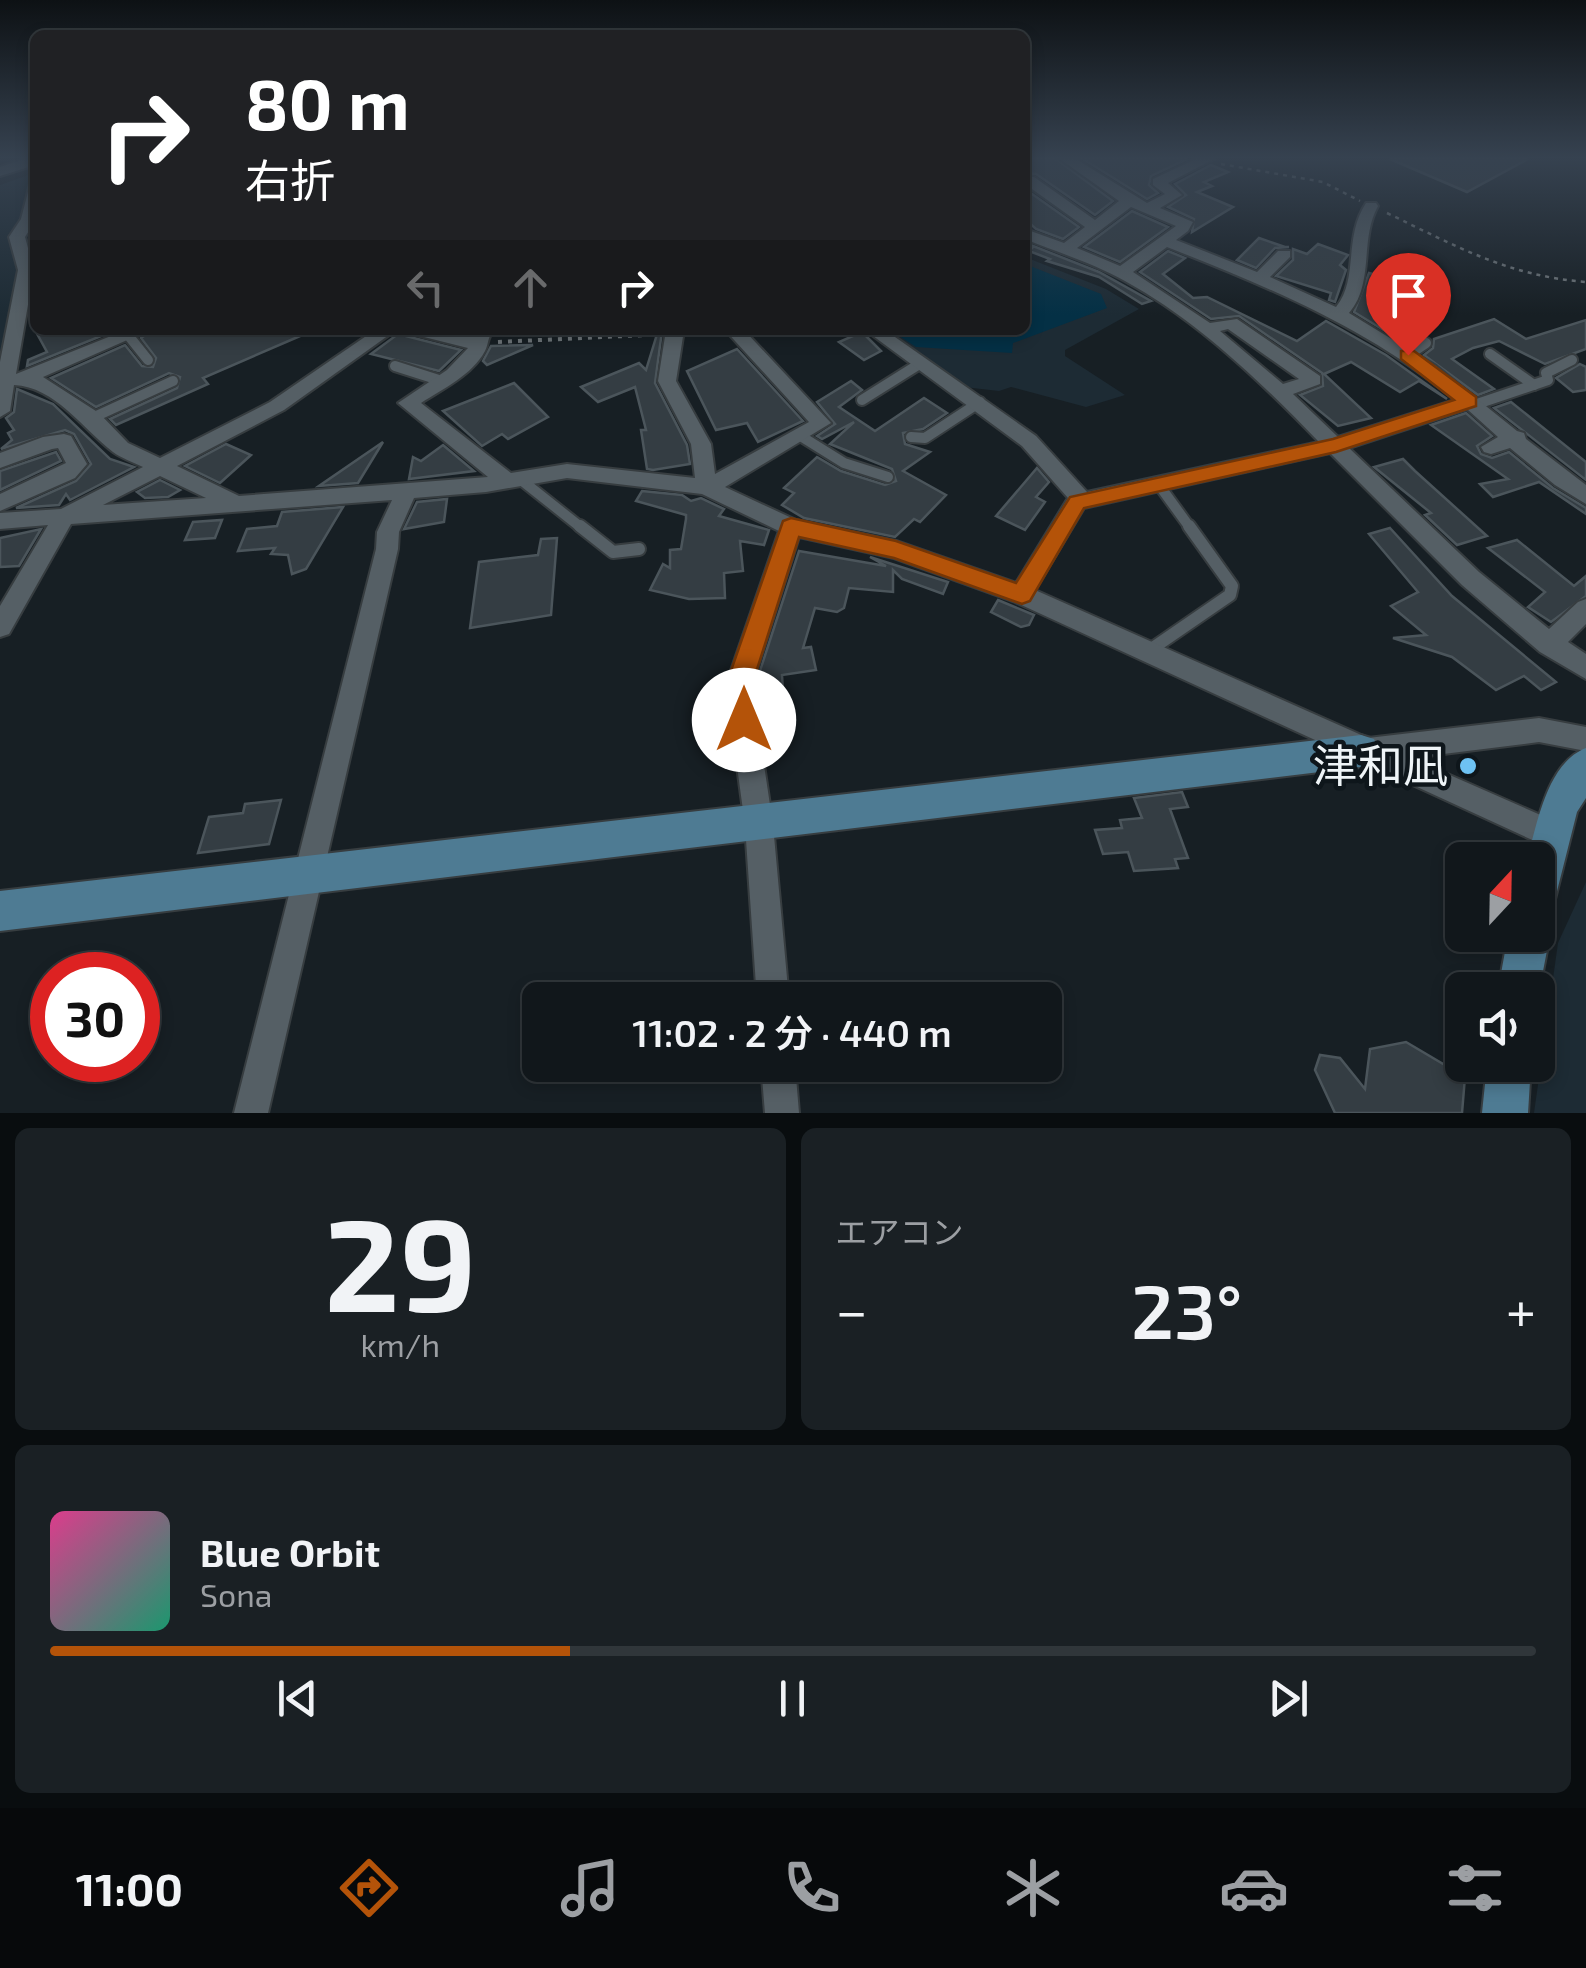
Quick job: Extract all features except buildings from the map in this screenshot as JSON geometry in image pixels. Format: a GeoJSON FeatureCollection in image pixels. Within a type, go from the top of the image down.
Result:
{"type":"FeatureCollection","features":[{"type":"Feature","properties":{"kind":"street"},"geometry":{"type":"LineString","coordinates":[[1071,211],[1095,227]]}},
{"type":"Feature","properties":{"kind":"street"},"geometry":{"type":"LineString","coordinates":[[1065,250],[1116,211]]}},
{"type":"Feature","properties":{"kind":"street"},"geometry":{"type":"LineString","coordinates":[[1122,272],[1183,228],[1185,222],[1156,211]]}},
{"type":"Feature","properties":{"kind":"street"},"geometry":{"type":"LineString","coordinates":[[1338,315],[1354,299],[1358,272],[1355,258],[1369,211]]}},
{"type":"Feature","properties":{"kind":"street"},"geometry":{"type":"LineString","coordinates":[[1030,236],[1122,272],[1203,330],[1336,446],[1478,589],[1549,645],[1586,668]]}},
{"type":"Feature","properties":{"kind":"street"},"geometry":{"type":"LineString","coordinates":[[1165,241],[1261,277],[1408,355],[1586,496]]}},
{"type":"Feature","properties":{"kind":"street"},"geometry":{"type":"LineString","coordinates":[[0,411],[27,314],[27,243]]}},
{"type":"Feature","properties":{"kind":"street"},"geometry":{"type":"LineString","coordinates":[[1261,277],[1284,254]]}},
{"type":"Feature","properties":{"kind":"street"},"geometry":{"type":"LineString","coordinates":[[1203,330],[1231,323],[1313,380],[1277,393]]}},
{"type":"Feature","properties":{"kind":"street"},"geometry":{"type":"LineString","coordinates":[[84,335],[94,349]]}},
{"type":"Feature","properties":{"kind":"street"},"geometry":{"type":"LineString","coordinates":[[7,386],[129,335]]}},
{"type":"Feature","properties":{"kind":"street"},"geometry":{"type":"LineString","coordinates":[[0,627],[66,516],[276,406],[379,335]]}},
{"type":"Feature","properties":{"kind":"street"},"geometry":{"type":"LineString","coordinates":[[674,335],[667,382],[700,444],[707,488]]}},
{"type":"Feature","properties":{"kind":"street"},"geometry":{"type":"LineString","coordinates":[[707,488],[822,422],[739,335]]}},
{"type":"Feature","properties":{"kind":"street"},"geometry":{"type":"LineString","coordinates":[[881,335],[980,402],[1028,441],[1083,500]]}},
{"type":"Feature","properties":{"kind":"street"},"geometry":{"type":"LineString","coordinates":[[482,337],[454,374],[408,403],[514,480]]}},
{"type":"Feature","properties":{"kind":"street"},"geometry":{"type":"LineString","coordinates":[[28,375],[92,418],[121,448],[231,501]]}},
{"type":"Feature","properties":{"kind":"street"},"geometry":{"type":"LineString","coordinates":[[1022,594],[1069,510],[1083,500],[1336,446],[1472,403]]}},
{"type":"Feature","properties":{"kind":"street"},"geometry":{"type":"LineString","coordinates":[[1491,447],[1516,438]]}},
{"type":"Feature","properties":{"kind":"street"},"geometry":{"type":"LineString","coordinates":[[0,462],[50,442],[64,441],[77,464],[68,474],[0,504]]}},
{"type":"Feature","properties":{"kind":"street"},"geometry":{"type":"LineString","coordinates":[[0,521],[407,490],[514,480],[567,470],[623,473],[707,488],[791,526],[896,550],[1022,594],[1150,650],[1361,752],[1551,834]]}},
{"type":"Feature","properties":{"kind":"street"},"geometry":{"type":"LineString","coordinates":[[251,1113],[388,532],[407,490]]}},
{"type":"Feature","properties":{"kind":"street"},"geometry":{"type":"LineString","coordinates":[[771,982],[758,824],[739,685],[791,526]]}},
{"type":"Feature","properties":{"kind":"street"},"geometry":{"type":"LineString","coordinates":[[1549,645],[1586,609]]}},
{"type":"Feature","properties":{"kind":"street"},"geometry":{"type":"LineString","coordinates":[[0,911],[1539,730],[1586,739]]}},
{"type":"Feature","properties":{"kind":"street"},"geometry":{"type":"LineString","coordinates":[[1549,842],[1560,806],[1586,764]]}},
{"type":"Feature","properties":{"kind":"street"},"geometry":{"type":"LineString","coordinates":[[779,1082],[782,1113]]}},
{"type":"Feature","properties":{"kind":"street"},"geometry":{"type":"LineString","coordinates":[[1505,1113],[1508,1082]]}},
{"type":"Feature","properties":{"kind":"lane"},"geometry":{"type":"LineString","coordinates":[[135,335],[148,360]]}},
{"type":"Feature","properties":{"kind":"lane"},"geometry":{"type":"LineString","coordinates":[[1408,355],[1426,343]]}},
{"type":"Feature","properties":{"kind":"lane"},"geometry":{"type":"LineString","coordinates":[[1490,354],[1534,385]]}},
{"type":"Feature","properties":{"kind":"lane"},"geometry":{"type":"LineString","coordinates":[[1472,403],[1548,380],[1546,373],[1572,360]]}},
{"type":"Feature","properties":{"kind":"lane"},"geometry":{"type":"LineString","coordinates":[[862,400],[921,363]]}},
{"type":"Feature","properties":{"kind":"lane"},"geometry":{"type":"LineString","coordinates":[[394,366],[442,381]]}},
{"type":"Feature","properties":{"kind":"lane"},"geometry":{"type":"LineString","coordinates":[[92,418],[173,381]]}},
{"type":"Feature","properties":{"kind":"lane"},"geometry":{"type":"LineString","coordinates":[[911,437],[925,438],[980,402]]}},
{"type":"Feature","properties":{"kind":"lane"},"geometry":{"type":"LineString","coordinates":[[799,435],[844,464],[888,477]]}},
{"type":"Feature","properties":{"kind":"lane"},"geometry":{"type":"LineString","coordinates":[[514,480],[613,552],[639,548]]}},
{"type":"Feature","properties":{"kind":"lane"},"geometry":{"type":"LineString","coordinates":[[1150,650],[1230,595],[1232,586],[1160,486]]}},
{"type":"Feature","properties":{"kind":"path"},"geometry":{"type":"LineString","coordinates":[[1380,211],[1494,265],[1538,278],[1586,282]]}},
{"type":"Feature","properties":{"kind":"path"},"geometry":{"type":"LineString","coordinates":[[482,337],[646,335]]}},
{"type":"Feature","properties":{"kind":"shaded area"},"geometry":{"type":"Polygon","coordinates":[[[0,211],[24,211],[18,235],[24,274],[0,384],[0,211]]]}},
{"type":"Feature","properties":{"kind":"shaded area"},"geometry":{"type":"Polygon","coordinates":[[[1030,259],[1106,289],[1139,309],[1065,350],[1065,356],[1125,395],[1086,407],[1011,387],[999,391],[964,387],[886,335],[1030,335],[1030,259]]]}},
{"type":"Feature","properties":{"kind":"shaded area"},"geometry":{"type":"Polygon","coordinates":[[[1030,266],[1101,294],[1107,308],[1013,343],[1012,353],[916,347],[898,335],[1030,335],[1030,266]]]}},
{"type":"Feature","properties":{"kind":"shaded area"},"geometry":{"type":"Polygon","coordinates":[[[1586,882],[1586,1113],[1534,1113],[1538,1082],[1555,1082],[1554,972],[1558,943],[1586,882]]]}},
{"type":"Feature","properties":{"kind":"place","name":"津和凪"},"geometry":{"type":"Point","coordinates":[1468,766]}},
{"type":"Feature","properties":{"kind":"route"},"geometry":{"type":"LineString","coordinates":[[744,720],[739,685],[791,526],[896,550],[1022,594],[1077,502],[1336,446],[1469,402],[1408,355]]}}]}
